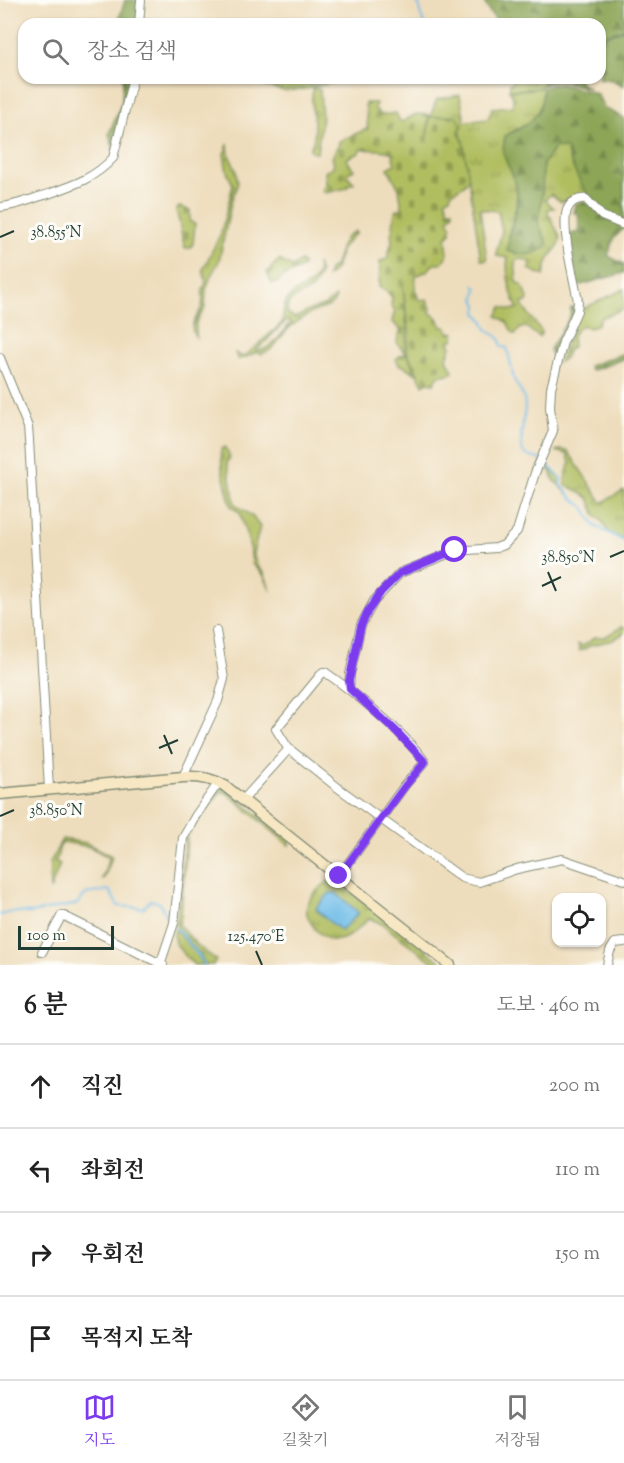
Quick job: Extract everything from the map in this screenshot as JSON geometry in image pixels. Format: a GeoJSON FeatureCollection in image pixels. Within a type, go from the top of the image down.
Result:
{"type":"FeatureCollection","features":[{"type":"Feature","properties":{"kind":"main road"},"geometry":{"type":"LineString","coordinates":[[0,794],[200,776],[219,782],[450,965]]}},
{"type":"Feature","properties":{"kind":"street"},"geometry":{"type":"LineString","coordinates":[[140,18],[141,0]]}},
{"type":"Feature","properties":{"kind":"street"},"geometry":{"type":"LineString","coordinates":[[0,207],[21,203],[74,186],[104,168],[114,158],[132,84]]}},
{"type":"Feature","properties":{"kind":"street"},"geometry":{"type":"LineString","coordinates":[[350,689],[349,681],[361,626],[374,601],[400,573],[455,550],[496,548],[504,545],[517,531],[535,473],[553,431],[550,407],[551,388],[563,342],[578,311],[568,244],[567,212],[576,200],[586,199],[602,216],[624,225]]}},
{"type":"Feature","properties":{"kind":"street"},"geometry":{"type":"LineString","coordinates":[[0,358],[28,427],[49,789]]}},
{"type":"Feature","properties":{"kind":"street"},"geometry":{"type":"LineString","coordinates":[[183,777],[218,701],[224,680],[216,631]]}},
{"type":"Feature","properties":{"kind":"street"},"geometry":{"type":"LineString","coordinates":[[339,876],[382,819],[405,786],[425,762],[396,731],[350,689],[322,672],[276,729],[288,748],[337,787],[382,819],[454,874],[479,882],[517,869],[562,859],[624,880]]}},
{"type":"Feature","properties":{"kind":"street"},"geometry":{"type":"LineString","coordinates":[[243,800],[288,748]]}},
{"type":"Feature","properties":{"kind":"street"},"geometry":{"type":"LineString","coordinates":[[42,952],[62,915],[161,964],[174,923],[183,838],[196,814],[219,782]]}},
{"type":"Feature","properties":{"kind":"street"},"geometry":{"type":"LineString","coordinates":[[608,965],[610,951],[615,943],[624,942]]}},
{"type":"Feature","properties":{"kind":"green space"},"geometry":{"type":"Polygon","coordinates":[[[125,0],[139,0],[138,18],[119,18],[125,0]]]}},
{"type":"Feature","properties":{"kind":"green space"},"geometry":{"type":"Polygon","coordinates":[[[483,0],[624,0],[624,29],[606,34],[606,18],[495,18],[483,0]]]}},
{"type":"Feature","properties":{"kind":"green space"},"geometry":{"type":"Polygon","coordinates":[[[624,30],[624,86],[606,79],[606,35],[624,30]]]}},
{"type":"Feature","properties":{"kind":"green space"},"geometry":{"type":"Polygon","coordinates":[[[123,84],[129,84],[113,147],[109,134],[122,102],[123,84]]]}},
{"type":"Feature","properties":{"kind":"green space"},"geometry":{"type":"Polygon","coordinates":[[[309,84],[320,90],[322,117],[317,153],[311,152],[310,148],[315,134],[312,103],[314,88],[284,91],[260,85],[309,84]]]}},
{"type":"Feature","properties":{"kind":"green space"},"geometry":{"type":"Polygon","coordinates":[[[510,84],[543,84],[538,88],[509,90],[510,84]]]}},
{"type":"Feature","properties":{"kind":"green space"},"geometry":{"type":"Polygon","coordinates":[[[561,84],[597,94],[604,108],[624,118],[624,223],[604,213],[596,205],[580,182],[566,149],[555,147],[543,164],[542,198],[538,222],[548,244],[534,254],[524,255],[507,251],[517,206],[517,190],[503,153],[503,146],[505,136],[521,128],[538,113],[543,88],[561,84]]]}},
{"type":"Feature","properties":{"kind":"green space"},"geometry":{"type":"Polygon","coordinates":[[[543,88],[537,113],[528,123],[505,136],[503,154],[511,169],[517,190],[516,206],[508,236],[548,244],[538,222],[542,198],[543,164],[555,147],[566,148],[573,167],[589,196],[579,196],[561,202],[551,194],[545,200],[554,208],[548,209],[549,217],[551,217],[560,240],[545,268],[544,276],[529,269],[531,263],[524,259],[516,260],[517,282],[522,285],[528,298],[527,302],[522,303],[523,307],[542,332],[539,337],[526,327],[521,328],[515,334],[507,322],[497,316],[502,307],[511,310],[518,308],[509,284],[508,258],[497,256],[496,253],[502,231],[498,211],[480,209],[487,260],[481,260],[463,141],[458,122],[455,116],[430,117],[437,99],[460,95],[465,122],[488,119],[492,108],[513,106],[510,91],[543,88]]]}},
{"type":"Feature","properties":{"kind":"green space"},"geometry":{"type":"Polygon","coordinates":[[[365,103],[376,103],[375,109],[381,115],[396,113],[402,122],[416,114],[429,115],[427,136],[430,117],[455,116],[463,125],[459,132],[463,141],[469,179],[445,200],[449,210],[453,210],[448,220],[452,226],[450,230],[452,232],[446,238],[448,254],[441,264],[434,264],[427,271],[416,276],[415,289],[419,300],[427,299],[431,308],[430,313],[438,318],[442,327],[455,333],[453,340],[448,341],[451,346],[447,359],[453,371],[438,376],[434,383],[428,382],[423,385],[407,351],[409,331],[403,287],[407,329],[405,351],[418,375],[399,365],[396,359],[406,354],[397,343],[401,331],[392,321],[395,310],[391,306],[392,297],[379,287],[380,261],[387,259],[392,241],[395,213],[396,210],[402,209],[399,189],[388,168],[395,164],[394,154],[384,150],[361,149],[358,154],[346,159],[354,170],[347,175],[354,183],[348,185],[347,188],[326,193],[322,191],[326,183],[325,171],[332,168],[334,163],[332,158],[339,141],[367,129],[365,103]]]}},
{"type":"Feature","properties":{"kind":"green space"},"geometry":{"type":"Polygon","coordinates":[[[228,144],[238,183],[232,199],[219,261],[206,290],[205,308],[196,322],[196,337],[192,328],[203,302],[206,282],[203,269],[221,233],[233,185],[227,172],[224,154],[228,144]]]}},
{"type":"Feature","properties":{"kind":"green space"},"geometry":{"type":"Polygon","coordinates":[[[583,201],[624,228],[614,238],[608,256],[624,264],[624,273],[577,286],[569,234],[580,232],[578,213],[574,213],[576,204],[583,201]]]}},
{"type":"Feature","properties":{"kind":"green space"},"geometry":{"type":"Polygon","coordinates":[[[179,207],[190,210],[190,222],[195,224],[193,244],[190,248],[185,248],[176,210],[179,207]]]}},
{"type":"Feature","properties":{"kind":"green space"},"geometry":{"type":"Polygon","coordinates":[[[356,231],[356,235],[353,235],[341,250],[336,269],[327,277],[329,270],[334,267],[344,241],[356,231]]]}},
{"type":"Feature","properties":{"kind":"green space"},"geometry":{"type":"Polygon","coordinates":[[[279,260],[292,267],[301,261],[304,265],[281,278],[277,283],[271,283],[267,272],[279,260]]]}},
{"type":"Feature","properties":{"kind":"green space"},"geometry":{"type":"Polygon","coordinates":[[[317,264],[320,273],[315,284],[310,290],[291,300],[287,313],[295,318],[324,306],[335,297],[332,304],[311,313],[290,327],[269,351],[238,359],[235,353],[243,357],[282,323],[287,300],[295,292],[307,286],[318,272],[317,264]],[[287,320],[256,351],[271,345],[291,322],[287,320]]]}},
{"type":"Feature","properties":{"kind":"green space"},"geometry":{"type":"Polygon","coordinates":[[[624,289],[624,309],[600,318],[598,324],[589,328],[583,325],[577,329],[572,335],[573,347],[568,349],[565,358],[559,362],[578,311],[624,289]]]}},
{"type":"Feature","properties":{"kind":"green space"},"geometry":{"type":"Polygon","coordinates":[[[576,307],[554,363],[550,349],[570,317],[571,308],[576,307]]]}},
{"type":"Feature","properties":{"kind":"green space"},"geometry":{"type":"Polygon","coordinates":[[[624,353],[624,359],[590,370],[589,366],[624,353]]]}},
{"type":"Feature","properties":{"kind":"green space"},"geometry":{"type":"Polygon","coordinates":[[[225,447],[230,457],[227,463],[235,504],[252,516],[260,527],[253,553],[257,566],[264,573],[271,591],[264,576],[252,564],[250,547],[240,513],[231,506],[222,469],[221,449],[225,447]]]}},
{"type":"Feature","properties":{"kind":"green space"},"geometry":{"type":"Polygon","coordinates":[[[555,451],[568,451],[602,503],[624,490],[624,540],[608,532],[596,516],[589,498],[566,486],[565,479],[570,462],[567,454],[555,451]]]}},
{"type":"Feature","properties":{"kind":"green space"},"geometry":{"type":"Polygon","coordinates":[[[542,461],[561,479],[560,484],[568,494],[554,480],[549,469],[538,471],[542,461]]]}},
{"type":"Feature","properties":{"kind":"green space"},"geometry":{"type":"Polygon","coordinates":[[[621,627],[624,628],[624,633],[613,640],[592,645],[580,651],[578,644],[583,646],[595,637],[605,637],[621,627]]]}},
{"type":"Feature","properties":{"kind":"green space"},"geometry":{"type":"Polygon","coordinates":[[[222,786],[291,841],[289,845],[222,791],[196,823],[222,786]]]}},
{"type":"Feature","properties":{"kind":"green space"},"geometry":{"type":"Polygon","coordinates":[[[188,834],[179,925],[197,945],[216,960],[213,965],[205,965],[201,956],[176,927],[186,837],[188,834]]]}},
{"type":"Feature","properties":{"kind":"green space"},"geometry":{"type":"Polygon","coordinates":[[[62,839],[86,843],[110,855],[112,857],[104,878],[102,880],[109,857],[90,847],[63,842],[55,861],[60,864],[50,890],[50,863],[62,839]]]}},
{"type":"Feature","properties":{"kind":"green space"},"geometry":{"type":"Polygon","coordinates":[[[333,878],[445,965],[437,965],[382,924],[369,918],[343,939],[333,940],[321,935],[308,918],[307,906],[314,894],[333,878]],[[317,911],[341,930],[358,914],[317,911]]]}},
{"type":"Feature","properties":{"kind":"green space"},"geometry":{"type":"Polygon","coordinates":[[[175,929],[203,965],[194,965],[179,948],[174,939],[175,929]]]}},
{"type":"Feature","properties":{"kind":"water"},"geometry":{"type":"Polygon","coordinates":[[[330,893],[336,893],[358,912],[341,930],[316,908],[330,893]]]}},
{"type":"Feature","properties":{"kind":"waterway"},"geometry":{"type":"LineString","coordinates":[[415,0],[420,7],[422,18]]}},
{"type":"Feature","properties":{"kind":"waterway"},"geometry":{"type":"LineString","coordinates":[[474,285],[477,289],[475,299],[478,305],[477,313],[487,329],[500,339],[501,346],[507,348],[514,379],[524,398],[521,438],[524,453],[541,460],[552,469],[561,479],[560,484],[572,498],[584,507],[595,526],[624,541]]}},
{"type":"Feature","properties":{"kind":"waterway"},"geometry":{"type":"LineString","coordinates":[[0,915],[12,912],[31,913],[77,904],[86,894],[109,890],[118,906],[143,908],[151,900],[160,903],[171,925]]}},
{"type":"Feature","properties":{"kind":"waterway"},"geometry":{"type":"LineString","coordinates":[[176,928],[204,965]]}},
{"type":"Feature","properties":{"kind":"route"},"geometry":{"type":"LineString","coordinates":[[339,876],[425,762],[396,731],[350,689],[349,681],[361,626],[374,601],[400,573],[455,550]]}}]}
